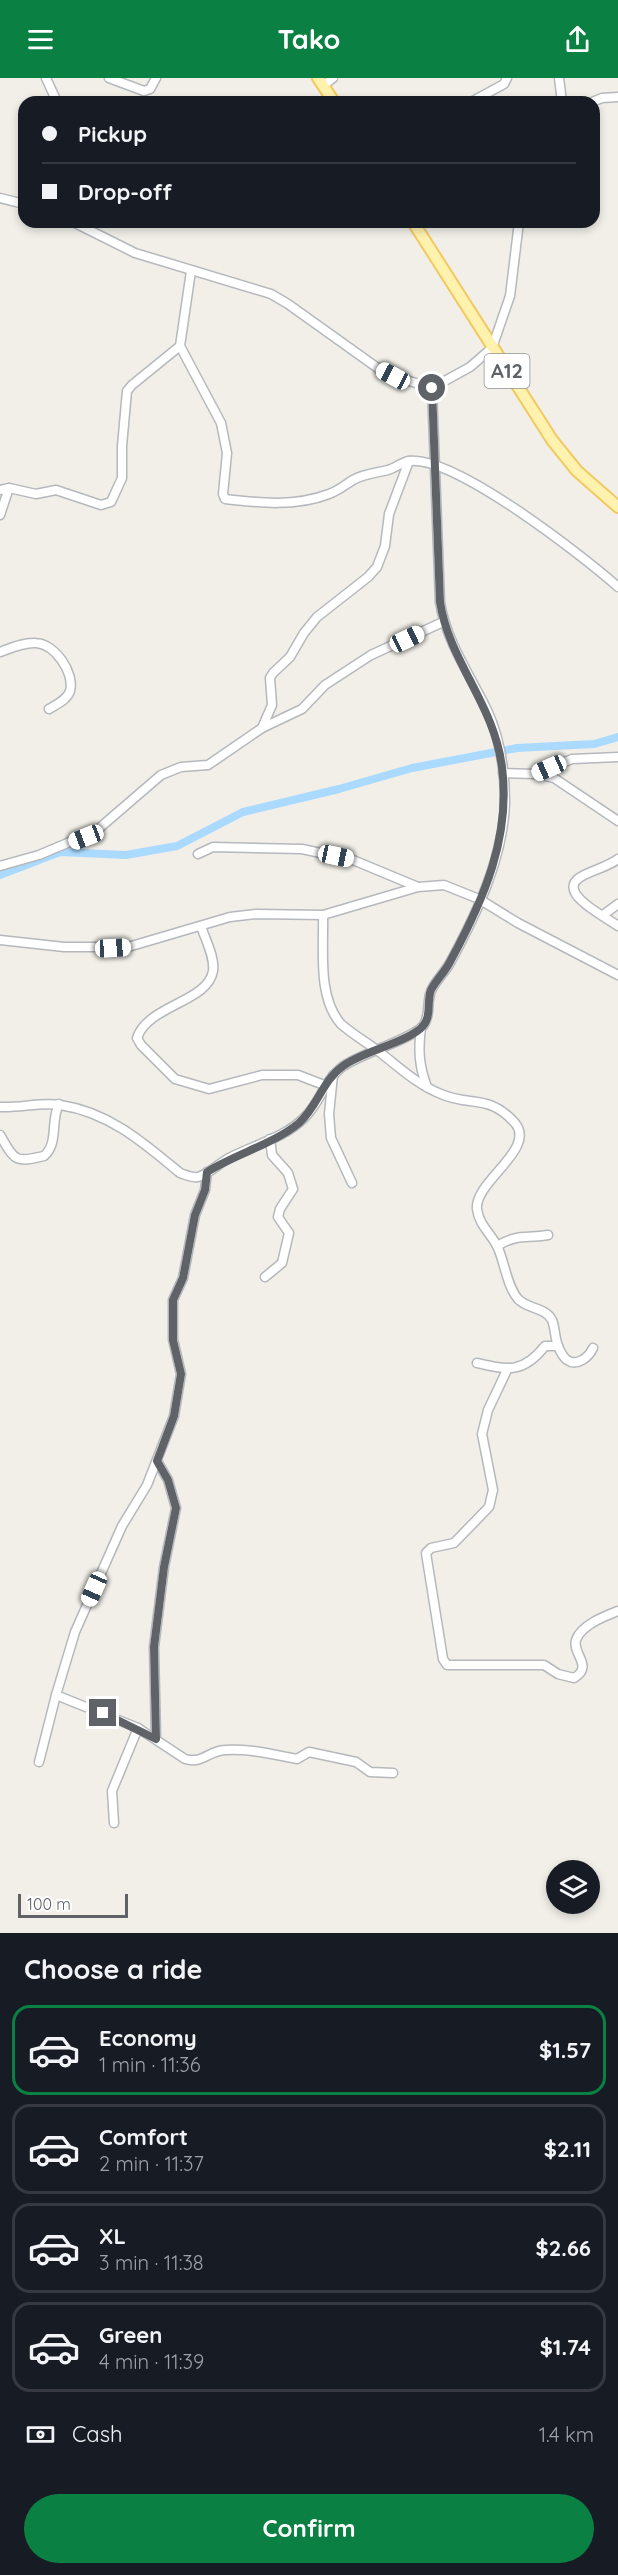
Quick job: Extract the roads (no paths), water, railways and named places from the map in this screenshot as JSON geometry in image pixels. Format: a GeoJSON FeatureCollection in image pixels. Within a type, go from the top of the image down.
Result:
{"type":"FeatureCollection","features":[{"type":"Feature","properties":{"kind":"main road"},"geometry":{"type":"LineString","coordinates":[[320,82],[330,96]]}},
{"type":"Feature","properties":{"kind":"main road","name":"A12"},"geometry":{"type":"LineString","coordinates":[[417,228],[564,457],[593,487],[618,507]]}},
{"type":"Feature","properties":{"kind":"street"},"geometry":{"type":"LineString","coordinates":[[46,78],[54,96]]}},
{"type":"Feature","properties":{"kind":"street"},"geometry":{"type":"LineString","coordinates":[[110,78],[144,91],[150,89],[156,78]]}},
{"type":"Feature","properties":{"kind":"street"},"geometry":{"type":"LineString","coordinates":[[320,82],[333,78]]}},
{"type":"Feature","properties":{"kind":"street"},"geometry":{"type":"LineString","coordinates":[[482,96],[504,84],[507,78]]}},
{"type":"Feature","properties":{"kind":"street"},"geometry":{"type":"LineString","coordinates":[[559,78],[561,96]]}},
{"type":"Feature","properties":{"kind":"street"},"geometry":{"type":"LineString","coordinates":[[600,99],[618,97]]}},
{"type":"Feature","properties":{"kind":"street"},"geometry":{"type":"LineString","coordinates":[[0,198],[18,202]]}},
{"type":"Feature","properties":{"kind":"street"},"geometry":{"type":"LineString","coordinates":[[85,228],[135,253],[271,294],[379,369],[393,376],[432,388],[470,367],[492,348],[510,296],[518,228]]}},
{"type":"Feature","properties":{"kind":"street"},"geometry":{"type":"LineString","coordinates":[[191,271],[180,346],[221,423],[227,453],[223,494],[225,500],[281,504],[298,502],[329,495],[361,476],[409,461],[435,465],[465,476],[588,561],[618,587]]}},
{"type":"Feature","properties":{"kind":"street"},"geometry":{"type":"LineString","coordinates":[[0,515],[5,489],[36,494],[56,490],[100,505],[111,502],[122,478],[122,446],[127,391],[180,346]]}},
{"type":"Feature","properties":{"kind":"street"},"geometry":{"type":"LineString","coordinates":[[427,1087],[420,1070],[418,1057],[421,1028],[429,1012],[432,989],[452,960],[497,858],[503,829],[505,801],[496,738],[487,711],[443,622],[440,602],[432,388]]}},
{"type":"Feature","properties":{"kind":"street"},"geometry":{"type":"LineString","coordinates":[[262,728],[272,705],[270,678],[273,673],[290,657],[304,633],[317,617],[368,578],[377,567],[385,546],[389,514],[409,461]]}},
{"type":"Feature","properties":{"kind":"street"},"geometry":{"type":"LineString","coordinates":[[0,866],[22,861],[86,837],[108,824],[161,775],[181,767],[201,766],[215,762],[262,728],[302,709],[325,685],[371,655],[443,622]]}},
{"type":"Feature","properties":{"kind":"street"},"geometry":{"type":"LineString","coordinates":[[0,652],[26,643],[50,646],[58,652],[71,685],[66,698],[49,709]]}},
{"type":"Feature","properties":{"kind":"street"},"geometry":{"type":"LineString","coordinates":[[536,774],[572,759],[618,757]]}},
{"type":"Feature","properties":{"kind":"street"},"geometry":{"type":"LineString","coordinates":[[502,769],[554,778],[618,821]]}},
{"type":"Feature","properties":{"kind":"street"},"geometry":{"type":"LineString","coordinates":[[198,854],[213,847],[302,849],[353,860],[418,887]]}},
{"type":"Feature","properties":{"kind":"street"},"geometry":{"type":"LineString","coordinates":[[618,859],[609,866],[577,879],[573,885],[582,903],[618,926]]}},
{"type":"Feature","properties":{"kind":"street"},"geometry":{"type":"LineString","coordinates":[[0,940],[64,948],[128,947],[244,915],[323,915],[418,887],[444,885],[479,899],[518,923],[618,975]]}},
{"type":"Feature","properties":{"kind":"street"},"geometry":{"type":"LineString","coordinates":[[603,915],[618,904]]}},
{"type":"Feature","properties":{"kind":"street"},"geometry":{"type":"LineString","coordinates":[[323,915],[325,983],[330,1009],[350,1032],[409,1077],[453,1098],[491,1104],[516,1125],[518,1133],[511,1156],[485,1185],[478,1199],[477,1209],[484,1229],[497,1246],[518,1299],[551,1318],[558,1346],[565,1359],[570,1362],[585,1359],[593,1348]]}},
{"type":"Feature","properties":{"kind":"street"},"geometry":{"type":"LineString","coordinates":[[201,926],[212,959],[211,977],[185,1001],[166,1008],[143,1027],[137,1038],[141,1045],[175,1078],[209,1089],[262,1075],[298,1075],[324,1085]]}},
{"type":"Feature","properties":{"kind":"street"},"geometry":{"type":"LineString","coordinates":[[0,1107],[59,1104],[87,1112],[132,1133],[180,1173],[197,1177],[227,1159],[285,1132],[306,1116],[333,1074],[350,1062],[421,1028]]}},
{"type":"Feature","properties":{"kind":"street"},"geometry":{"type":"LineString","coordinates":[[333,1074],[328,1114],[331,1138],[352,1183]]}},
{"type":"Feature","properties":{"kind":"street"},"geometry":{"type":"LineString","coordinates":[[0,1135],[16,1158],[23,1161],[44,1156],[53,1143],[54,1114],[59,1104]]}},
{"type":"Feature","properties":{"kind":"street"},"geometry":{"type":"LineString","coordinates":[[265,1276],[282,1263],[289,1233],[278,1217],[280,1209],[293,1189],[288,1173],[272,1155],[270,1139]]}},
{"type":"Feature","properties":{"kind":"street"},"geometry":{"type":"LineString","coordinates":[[39,1762],[75,1632],[122,1526],[147,1485],[174,1416],[181,1374],[173,1340],[173,1300],[183,1278],[195,1215],[205,1190],[207,1172]]}},
{"type":"Feature","properties":{"kind":"street"},"geometry":{"type":"LineString","coordinates":[[497,1246],[517,1236],[531,1238],[548,1235]]}},
{"type":"Feature","properties":{"kind":"street"},"geometry":{"type":"LineString","coordinates":[[477,1363],[507,1370],[529,1362],[545,1346],[558,1346]]}},
{"type":"Feature","properties":{"kind":"street"},"geometry":{"type":"LineString","coordinates":[[507,1370],[488,1410],[482,1434],[493,1490],[489,1507],[454,1543],[431,1548],[426,1553],[443,1659],[447,1665],[544,1665],[558,1674],[574,1677],[580,1674],[582,1668],[576,1644],[577,1638],[596,1621],[618,1611]]}},
{"type":"Feature","properties":{"kind":"street"},"geometry":{"type":"LineString","coordinates":[[156,1739],[154,1647],[164,1567],[176,1508],[168,1480],[157,1461]]}},
{"type":"Feature","properties":{"kind":"street"},"geometry":{"type":"LineString","coordinates":[[56,1695],[138,1728],[184,1759],[192,1761],[200,1761],[222,1750],[259,1752],[297,1759],[309,1752],[356,1762],[370,1772],[393,1773]]}},
{"type":"Feature","properties":{"kind":"street"},"geometry":{"type":"LineString","coordinates":[[114,1823],[112,1791],[138,1728]]}},
{"type":"Feature","properties":{"kind":"waterway"},"geometry":{"type":"LineString","coordinates":[[0,875],[60,852],[126,855],[177,846],[243,812],[339,789],[412,768],[517,748],[594,744],[618,737]]}}]}
